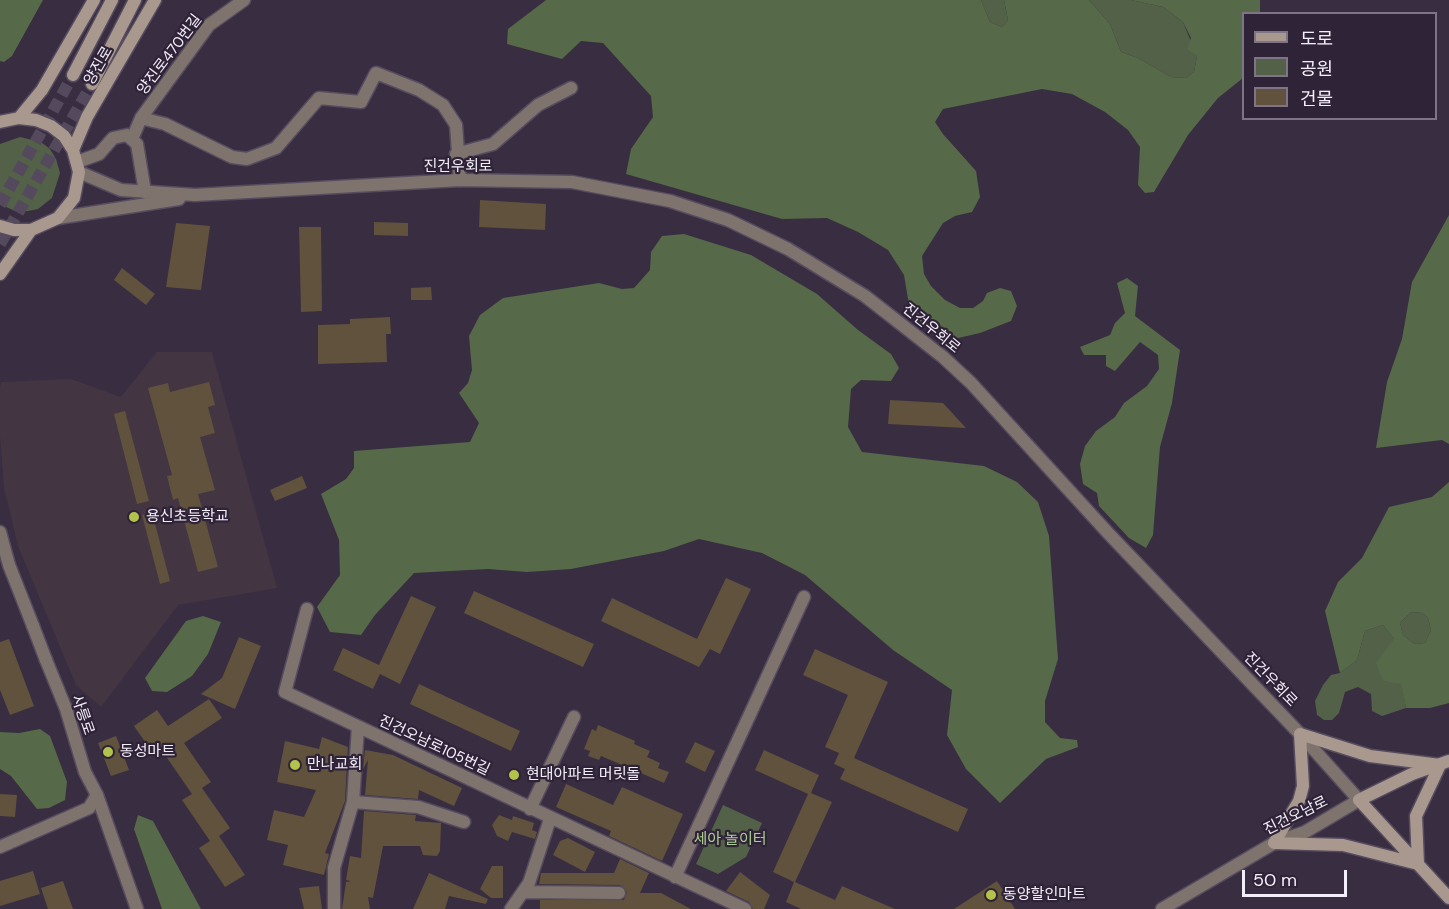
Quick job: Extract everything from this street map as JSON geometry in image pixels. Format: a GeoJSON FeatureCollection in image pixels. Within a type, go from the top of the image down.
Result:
{"type":"FeatureCollection","features":[{"type":"Feature","properties":{"kind":"main road"},"geometry":{"type":"LineString","coordinates":[[19,118],[42,90],[94,0]]}},
{"type":"Feature","properties":{"kind":"main road"},"geometry":{"type":"LineString","coordinates":[[73,75],[112,0]]}},
{"type":"Feature","properties":{"kind":"main road"},"geometry":{"type":"LineString","coordinates":[[92,84],[135,0]]}},
{"type":"Feature","properties":{"kind":"main road","name":"양진로"},"geometry":{"type":"LineString","coordinates":[[58,218],[74,198],[76,161],[87,117],[155,0]]}},
{"type":"Feature","properties":{"kind":"main road"},"geometry":{"type":"LineString","coordinates":[[0,122],[19,118],[36,120],[51,126],[64,136],[76,161]]}},
{"type":"Feature","properties":{"kind":"main road"},"geometry":{"type":"LineString","coordinates":[[0,226],[14,230],[32,230],[58,218]]}},
{"type":"Feature","properties":{"kind":"main road"},"geometry":{"type":"LineString","coordinates":[[0,274],[32,230]]}},
{"type":"Feature","properties":{"kind":"main road"},"geometry":{"type":"LineString","coordinates":[[1300,734],[1370,756],[1444,763],[1416,816],[1418,864],[1344,845],[1274,843],[1299,801],[1303,786],[1300,734]]}},
{"type":"Feature","properties":{"kind":"main road","name":"진건오남로"},"geometry":{"type":"LineString","coordinates":[[1359,800],[1412,774],[1444,763]]}},
{"type":"Feature","properties":{"kind":"main road","name":"진건우회로"},"geometry":{"type":"LineString","coordinates":[[1359,800],[1449,898]]}},
{"type":"Feature","properties":{"kind":"street","name":"양진로470번길"},"geometry":{"type":"LineString","coordinates":[[132,139],[141,118],[209,25],[244,0]]}},
{"type":"Feature","properties":{"kind":"street"},"geometry":{"type":"LineString","coordinates":[[141,118],[165,124],[232,157],[247,159],[276,148],[319,98],[361,102],[375,73],[419,90],[443,105],[456,125],[456,154],[460,180]]}},
{"type":"Feature","properties":{"kind":"street"},"geometry":{"type":"LineString","coordinates":[[456,154],[493,144],[538,105],[571,88]]}},
{"type":"Feature","properties":{"kind":"street"},"geometry":{"type":"LineString","coordinates":[[76,161],[99,154],[113,138],[127,135],[137,144],[145,192]]}},
{"type":"Feature","properties":{"kind":"street","name":"진건우회로"},"geometry":{"type":"LineString","coordinates":[[76,161],[121,190],[195,195],[460,180],[572,182],[670,201],[728,220],[788,249],[865,296],[943,357],[971,383],[1109,534],[1300,734],[1359,800]]}},
{"type":"Feature","properties":{"kind":"street","name":"진건우회로"},"geometry":{"type":"LineString","coordinates":[[58,218],[146,206],[195,195]]}},
{"type":"Feature","properties":{"kind":"street","name":"사릉로"},"geometry":{"type":"LineString","coordinates":[[0,532],[4,564],[33,626],[66,709],[85,772],[97,795],[137,909]]}},
{"type":"Feature","properties":{"kind":"street"},"geometry":{"type":"LineString","coordinates":[[675,877],[804,597]]}},
{"type":"Feature","properties":{"kind":"street","name":"진건오남로105번길"},"geometry":{"type":"LineString","coordinates":[[308,609],[285,692],[745,909]]}},
{"type":"Feature","properties":{"kind":"street"},"geometry":{"type":"LineString","coordinates":[[531,809],[574,717]]}},
{"type":"Feature","properties":{"kind":"street"},"geometry":{"type":"LineString","coordinates":[[334,909],[334,868],[354,802],[358,727]]}},
{"type":"Feature","properties":{"kind":"street"},"geometry":{"type":"LineString","coordinates":[[0,847],[89,808],[97,795]]}},
{"type":"Feature","properties":{"kind":"street","name":"진건오남로"},"geometry":{"type":"LineString","coordinates":[[1162,909],[1274,843],[1305,831],[1359,800]]}},
{"type":"Feature","properties":{"kind":"street"},"geometry":{"type":"LineString","coordinates":[[354,802],[418,807],[464,822]]}},
{"type":"Feature","properties":{"kind":"street"},"geometry":{"type":"LineString","coordinates":[[511,909],[529,883],[550,819]]}},
{"type":"Feature","properties":{"kind":"street"},"geometry":{"type":"LineString","coordinates":[[523,892],[619,893]]}},
{"type":"Feature","properties":{"kind":"shaded area","name":"용신초등학교"},"geometry":{"type":"Polygon","coordinates":[[[157,352],[212,352],[277,588],[178,605],[101,707],[76,685],[18,546],[4,488],[0,437],[0,387],[1,382],[71,379],[121,397],[157,352]]]}},
{"type":"Feature","properties":{"kind":"green space"},"geometry":{"type":"Polygon","coordinates":[[[0,0],[43,0],[12,56],[4,62],[0,61],[0,0]]]}},
{"type":"Feature","properties":{"kind":"green space"},"geometry":{"type":"Polygon","coordinates":[[[546,0],[981,0],[990,22],[1002,27],[1008,20],[1004,0],[1089,0],[1110,24],[1121,52],[1138,58],[1171,77],[1186,78],[1194,72],[1197,56],[1187,49],[1191,38],[1183,22],[1163,7],[1131,0],[1260,0],[1260,12],[1242,12],[1242,79],[1218,98],[1188,135],[1154,192],[1145,193],[1138,185],[1140,147],[1128,130],[1105,112],[1072,94],[1042,89],[943,109],[935,122],[976,171],[980,197],[972,212],[955,216],[943,223],[922,256],[924,274],[931,286],[945,300],[960,308],[973,308],[983,301],[987,293],[1000,288],[1011,291],[1017,306],[1011,321],[980,333],[941,342],[910,311],[904,275],[888,250],[858,232],[827,218],[782,219],[626,174],[631,149],[653,117],[651,96],[603,43],[581,41],[562,59],[507,44],[508,29],[546,0]]]}},
{"type":"Feature","properties":{"kind":"green space"},"geometry":{"type":"Polygon","coordinates":[[[981,0],[1004,0],[1008,20],[1002,27],[990,22],[981,0]]]}},
{"type":"Feature","properties":{"kind":"green space"},"geometry":{"type":"Polygon","coordinates":[[[1089,0],[1131,0],[1163,7],[1183,22],[1197,56],[1194,72],[1186,78],[1171,77],[1138,58],[1121,52],[1110,24],[1089,0]]]}},
{"type":"Feature","properties":{"kind":"green space"},"geometry":{"type":"Polygon","coordinates":[[[20,137],[41,142],[50,149],[60,173],[52,198],[38,209],[17,212],[0,204],[0,144],[20,137]]]}},
{"type":"Feature","properties":{"kind":"green space"},"geometry":{"type":"Polygon","coordinates":[[[1449,215],[1449,444],[1442,440],[1376,448],[1387,382],[1402,339],[1412,282],[1449,215]]]}},
{"type":"Feature","properties":{"kind":"green space"},"geometry":{"type":"Polygon","coordinates":[[[684,234],[751,255],[817,294],[858,330],[891,354],[899,368],[891,381],[861,380],[851,389],[848,427],[862,452],[984,466],[1017,482],[1038,502],[1049,536],[1058,659],[1045,701],[1045,722],[1060,738],[1077,740],[1078,747],[1046,759],[1000,803],[966,769],[947,735],[952,690],[893,650],[805,575],[762,553],[699,539],[664,551],[571,569],[527,572],[488,569],[414,573],[375,615],[361,635],[330,632],[317,607],[340,575],[339,540],[321,494],[346,479],[354,468],[354,451],[470,442],[479,423],[459,393],[468,383],[472,370],[469,336],[480,315],[503,298],[599,283],[622,289],[634,288],[650,270],[651,252],[662,236],[684,234]]]}},
{"type":"Feature","properties":{"kind":"green space"},"geometry":{"type":"Polygon","coordinates":[[[1127,278],[1138,286],[1135,316],[1180,350],[1172,403],[1160,447],[1153,535],[1146,548],[1129,538],[1099,506],[1097,493],[1083,484],[1080,464],[1085,446],[1096,431],[1115,417],[1124,403],[1147,386],[1159,369],[1158,355],[1140,342],[1115,371],[1106,366],[1106,355],[1084,355],[1080,347],[1110,335],[1115,323],[1125,313],[1117,283],[1127,278]]]}},
{"type":"Feature","properties":{"kind":"green space"},"geometry":{"type":"Polygon","coordinates":[[[1449,482],[1449,703],[1430,708],[1406,708],[1401,684],[1383,681],[1376,663],[1394,639],[1383,625],[1365,631],[1357,660],[1340,673],[1325,611],[1338,582],[1362,558],[1389,507],[1432,497],[1449,482]],[[1411,612],[1400,623],[1403,635],[1414,644],[1425,643],[1431,630],[1428,618],[1423,613],[1411,612]]]}},
{"type":"Feature","properties":{"kind":"green space"},"geometry":{"type":"Polygon","coordinates":[[[1411,612],[1423,613],[1428,618],[1431,630],[1425,643],[1414,644],[1403,635],[1400,623],[1411,612]]]}},
{"type":"Feature","properties":{"kind":"green space"},"geometry":{"type":"Polygon","coordinates":[[[203,616],[221,622],[208,654],[192,676],[167,692],[152,691],[145,678],[186,621],[203,616]]]}},
{"type":"Feature","properties":{"kind":"green space"},"geometry":{"type":"Polygon","coordinates":[[[1383,625],[1394,639],[1406,708],[1382,716],[1372,711],[1371,694],[1358,687],[1345,692],[1339,713],[1332,720],[1324,720],[1317,715],[1315,701],[1323,685],[1331,675],[1340,673],[1357,660],[1365,631],[1383,625]]]}},
{"type":"Feature","properties":{"kind":"green space"},"geometry":{"type":"Polygon","coordinates":[[[40,729],[50,736],[67,782],[65,800],[49,808],[37,809],[11,776],[0,769],[0,732],[19,733],[40,729]]]}},
{"type":"Feature","properties":{"kind":"green space","name":"세아 놀이터"},"geometry":{"type":"Polygon","coordinates":[[[723,805],[762,823],[746,857],[718,874],[696,864],[723,805]]]}},
{"type":"Feature","properties":{"kind":"green space"},"geometry":{"type":"Polygon","coordinates":[[[138,815],[153,821],[201,909],[162,909],[134,829],[138,815]]]}},
{"type":"Feature","properties":{"kind":"building"},"geometry":{"type":"Polygon","coordinates":[[[480,200],[546,204],[545,230],[479,227],[480,200]]]}},
{"type":"Feature","properties":{"kind":"building"},"geometry":{"type":"Polygon","coordinates":[[[374,222],[408,223],[408,236],[374,235],[374,222]]]}},
{"type":"Feature","properties":{"kind":"building"},"geometry":{"type":"Polygon","coordinates":[[[176,223],[210,226],[201,290],[166,287],[176,223]]]}},
{"type":"Feature","properties":{"kind":"building"},"geometry":{"type":"Polygon","coordinates":[[[299,227],[321,227],[322,311],[301,312],[299,227]]]}},
{"type":"Feature","properties":{"kind":"building"},"geometry":{"type":"Polygon","coordinates":[[[122,268],[155,294],[146,305],[114,280],[122,268]]]}},
{"type":"Feature","properties":{"kind":"building"},"geometry":{"type":"Polygon","coordinates":[[[431,287],[432,300],[411,300],[411,288],[431,287]]]}},
{"type":"Feature","properties":{"kind":"building"},"geometry":{"type":"Polygon","coordinates":[[[390,317],[391,334],[386,334],[387,362],[318,364],[318,325],[350,324],[350,319],[390,317]]]}},
{"type":"Feature","properties":{"kind":"building"},"geometry":{"type":"Polygon","coordinates":[[[209,382],[215,405],[208,407],[215,433],[200,437],[215,490],[198,494],[218,567],[198,572],[178,498],[173,500],[167,476],[172,475],[148,388],[168,383],[170,392],[209,382]]]}},
{"type":"Feature","properties":{"kind":"building"},"geometry":{"type":"Polygon","coordinates":[[[890,400],[943,403],[966,428],[888,424],[890,400]]]}},
{"type":"Feature","properties":{"kind":"building"},"geometry":{"type":"Polygon","coordinates":[[[125,411],[149,501],[137,504],[114,414],[125,411]]]}},
{"type":"Feature","properties":{"kind":"building"},"geometry":{"type":"Polygon","coordinates":[[[302,476],[307,488],[275,501],[270,490],[302,476]]]}},
{"type":"Feature","properties":{"kind":"building"},"geometry":{"type":"Polygon","coordinates":[[[152,512],[170,581],[160,584],[142,515],[152,512]]]}},
{"type":"Feature","properties":{"kind":"building"},"geometry":{"type":"Polygon","coordinates":[[[726,578],[751,589],[720,654],[710,649],[699,667],[601,621],[612,598],[697,639],[726,578]]]}},
{"type":"Feature","properties":{"kind":"building"},"geometry":{"type":"Polygon","coordinates":[[[474,591],[594,644],[583,667],[464,613],[474,591]]]}},
{"type":"Feature","properties":{"kind":"building"},"geometry":{"type":"Polygon","coordinates":[[[411,596],[436,607],[400,684],[380,674],[373,689],[333,670],[343,648],[379,665],[411,596]]]}},
{"type":"Feature","properties":{"kind":"building"},"geometry":{"type":"Polygon","coordinates":[[[239,637],[261,646],[235,709],[201,694],[222,678],[239,637]]]}},
{"type":"Feature","properties":{"kind":"building"},"geometry":{"type":"Polygon","coordinates":[[[9,639],[34,706],[10,715],[0,690],[0,642],[9,639]]]}},
{"type":"Feature","properties":{"kind":"building"},"geometry":{"type":"Polygon","coordinates":[[[815,649],[888,682],[854,758],[968,809],[958,832],[840,779],[845,769],[834,764],[839,753],[825,747],[848,695],[803,675],[815,649]]]}},
{"type":"Feature","properties":{"kind":"building"},"geometry":{"type":"Polygon","coordinates":[[[419,684],[520,731],[511,751],[410,704],[419,684]]]}},
{"type":"Feature","properties":{"kind":"building"},"geometry":{"type":"Polygon","coordinates":[[[209,699],[222,718],[184,743],[211,782],[202,788],[230,828],[219,836],[245,875],[225,887],[199,848],[210,841],[182,800],[192,794],[165,755],[157,759],[134,726],[157,710],[168,726],[209,699]]]}},
{"type":"Feature","properties":{"kind":"building"},"geometry":{"type":"Polygon","coordinates":[[[598,725],[635,741],[634,744],[650,751],[647,757],[660,763],[658,768],[669,772],[664,783],[601,756],[599,760],[588,756],[590,751],[584,749],[592,729],[596,731],[598,725]]]}},
{"type":"Feature","properties":{"kind":"building"},"geometry":{"type":"Polygon","coordinates":[[[116,736],[129,770],[111,776],[98,743],[116,736]]]}},
{"type":"Feature","properties":{"kind":"building"},"geometry":{"type":"Polygon","coordinates":[[[322,737],[348,747],[345,801],[325,853],[329,854],[324,875],[283,865],[288,845],[267,840],[274,810],[304,817],[316,790],[277,782],[285,741],[319,749],[322,737]]]}},
{"type":"Feature","properties":{"kind":"building"},"geometry":{"type":"Polygon","coordinates":[[[695,742],[715,751],[705,772],[685,762],[695,742]]]}},
{"type":"Feature","properties":{"kind":"building"},"geometry":{"type":"Polygon","coordinates":[[[365,750],[393,755],[462,788],[454,806],[419,790],[418,799],[365,795],[368,760],[363,769],[365,750]]]}},
{"type":"Feature","properties":{"kind":"building"},"geometry":{"type":"Polygon","coordinates":[[[764,750],[819,775],[811,793],[832,802],[795,882],[835,900],[842,886],[895,909],[801,909],[786,902],[794,882],[773,872],[808,794],[755,770],[764,750]]]}},
{"type":"Feature","properties":{"kind":"building"},"geometry":{"type":"Polygon","coordinates":[[[566,784],[613,805],[622,787],[683,814],[662,861],[609,836],[611,831],[556,807],[566,784]]]}},
{"type":"Feature","properties":{"kind":"building"},"geometry":{"type":"Polygon","coordinates":[[[0,794],[17,795],[15,817],[0,816],[0,794]]]}},
{"type":"Feature","properties":{"kind":"building"},"geometry":{"type":"Polygon","coordinates":[[[364,811],[416,815],[415,821],[441,823],[440,851],[437,856],[423,855],[420,846],[383,846],[373,898],[368,897],[370,909],[342,909],[346,882],[351,881],[346,880],[350,856],[361,858],[364,811]]]}},
{"type":"Feature","properties":{"kind":"building"},"geometry":{"type":"Polygon","coordinates":[[[499,815],[512,820],[513,816],[534,823],[532,830],[537,832],[535,839],[512,832],[508,841],[497,836],[492,825],[499,815]]]}},
{"type":"Feature","properties":{"kind":"building"},"geometry":{"type":"Polygon","coordinates":[[[568,838],[595,852],[585,872],[553,855],[560,841],[568,838]]]}},
{"type":"Feature","properties":{"kind":"building"},"geometry":{"type":"Polygon","coordinates":[[[620,859],[649,873],[640,893],[661,893],[691,909],[540,909],[540,900],[624,900],[627,892],[620,885],[539,884],[541,873],[614,873],[620,859]]]}},
{"type":"Feature","properties":{"kind":"building"},"geometry":{"type":"Polygon","coordinates":[[[492,866],[503,866],[503,898],[491,898],[480,889],[492,866]]]}},
{"type":"Feature","properties":{"kind":"building"},"geometry":{"type":"Polygon","coordinates":[[[33,871],[40,894],[0,906],[0,881],[33,871]]]}},
{"type":"Feature","properties":{"kind":"building"},"geometry":{"type":"Polygon","coordinates":[[[740,872],[770,895],[764,909],[753,909],[749,902],[726,891],[740,872]]]}},
{"type":"Feature","properties":{"kind":"building"},"geometry":{"type":"Polygon","coordinates":[[[429,873],[488,899],[486,904],[449,896],[445,909],[413,909],[429,873]]]}},
{"type":"Feature","properties":{"kind":"building"},"geometry":{"type":"Polygon","coordinates":[[[63,881],[73,909],[48,909],[41,888],[63,881]]]}},
{"type":"Feature","properties":{"kind":"building","name":"동양할인마트"},"geometry":{"type":"Polygon","coordinates":[[[997,881],[1015,909],[954,909],[997,881]]]}},
{"type":"Feature","properties":{"kind":"building"},"geometry":{"type":"Polygon","coordinates":[[[319,886],[322,909],[304,909],[299,888],[319,886]]]}},
{"type":"Feature","properties":{"kind":"tunnel"},"geometry":{"type":"LineString","coordinates":[[0,205],[73,75]]}},
{"type":"Feature","properties":{"kind":"tunnel"},"geometry":{"type":"LineString","coordinates":[[0,244],[92,84]]}},
{"type":"Feature","properties":{"kind":"place","name":"용신초등학교"},"geometry":{"type":"Point","coordinates":[134,517]}},
{"type":"Feature","properties":{"kind":"place","name":"동성마트"},"geometry":{"type":"Point","coordinates":[108,752]}},
{"type":"Feature","properties":{"kind":"place","name":"만나교회"},"geometry":{"type":"Point","coordinates":[295,765]}},
{"type":"Feature","properties":{"kind":"place","name":"현대아파트 머릿돌"},"geometry":{"type":"Point","coordinates":[514,775]}},
{"type":"Feature","properties":{"kind":"place","name":"동양할인마트"},"geometry":{"type":"Point","coordinates":[991,895]}}]}
